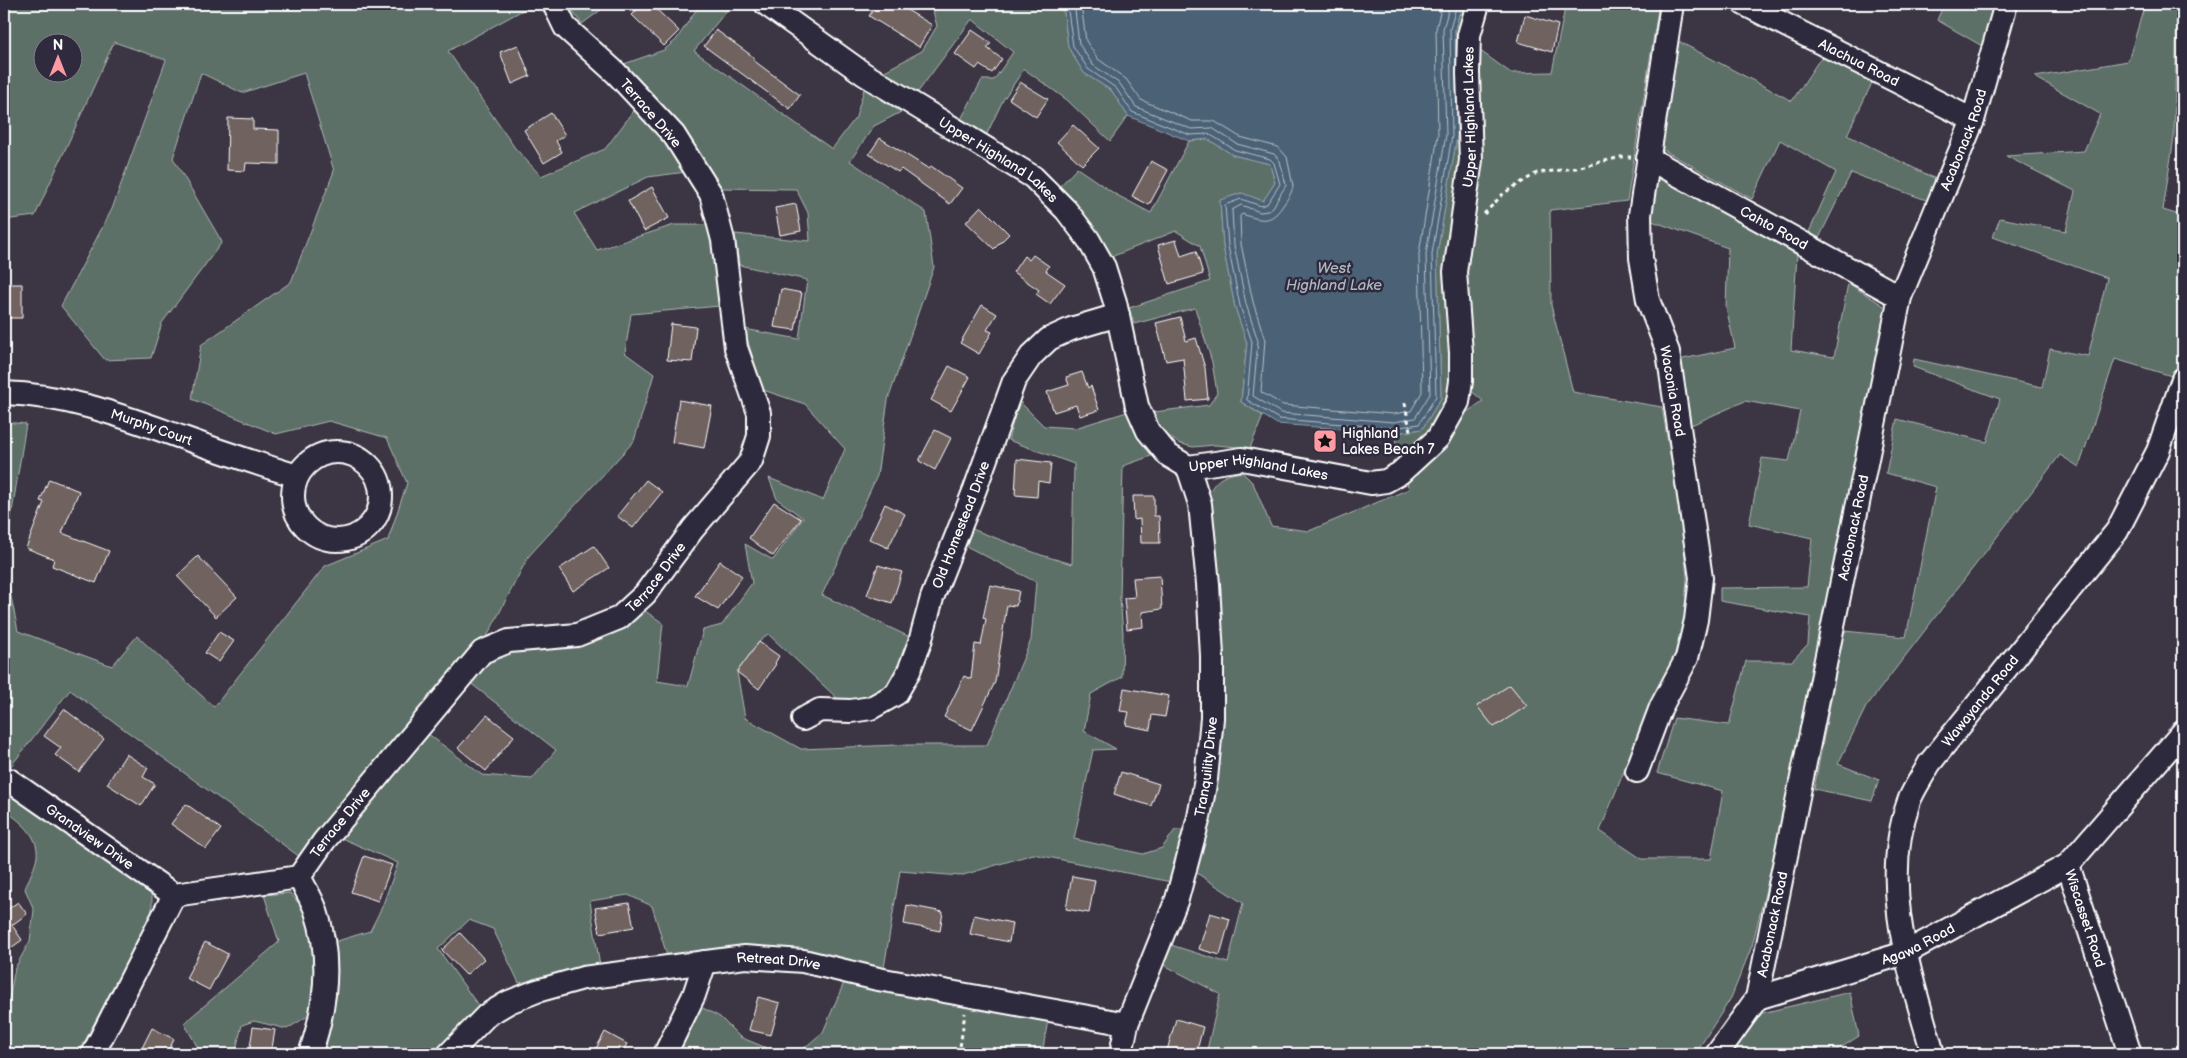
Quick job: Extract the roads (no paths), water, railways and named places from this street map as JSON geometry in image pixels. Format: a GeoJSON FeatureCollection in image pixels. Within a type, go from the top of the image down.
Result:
{"type":"FeatureCollection","features":[{"type":"Feature","properties":{"kind":"street","name":"Terrace Drive"},"geometry":{"type":"LineString","coordinates":[[300,877],[324,841],[482,652],[508,641],[577,635],[619,618],[645,594],[693,529],[752,461],[759,436],[759,412],[736,348],[723,240],[711,194],[674,135],[616,73],[566,27],[554,4]]}},
{"type":"Feature","properties":{"kind":"street","name":"Upper Highland Lakes"},"geometry":{"type":"LineString","coordinates":[[766,4],[864,74],[1033,176],[1066,210],[1088,239],[1104,267],[1118,315],[1137,406],[1148,431],[1168,455],[1188,467],[1242,459],[1371,483],[1386,481],[1400,473],[1438,438],[1458,402],[1461,353],[1455,272],[1471,160],[1468,73],[1470,35],[1478,4]]}},
{"type":"Feature","properties":{"kind":"street","name":"Waconia Road"},"geometry":{"type":"LineString","coordinates":[[1637,771],[1661,707],[1686,658],[1696,620],[1701,578],[1668,352],[1648,300],[1641,258],[1640,215],[1672,4]]}},
{"type":"Feature","properties":{"kind":"street","name":"Alachua Road"},"geometry":{"type":"LineString","coordinates":[[1744,4],[1973,120]]}},
{"type":"Feature","properties":{"kind":"street","name":"Acabonack Road"},"geometry":{"type":"LineString","coordinates":[[1717,1054],[1757,998],[1900,297],[1973,120],[2006,4]]}},
{"type":"Feature","properties":{"kind":"street","name":"Cahto Road"},"geometry":{"type":"LineString","coordinates":[[1648,158],[1900,297]]}},
{"type":"Feature","properties":{"kind":"street","name":"Old Homestead Drive"},"geometry":{"type":"LineString","coordinates":[[804,719],[820,710],[851,711],[871,708],[896,694],[920,642],[932,598],[975,489],[1014,381],[1031,356],[1049,340],[1070,329],[1118,315]]}},
{"type":"Feature","properties":{"kind":"street","name":"Wawayanda Road"},"geometry":{"type":"LineString","coordinates":[[1933,1054],[1905,953],[1897,901],[1897,850],[1910,800],[1929,764],[2117,532],[2158,451],[2183,379]]}},
{"type":"Feature","properties":{"kind":"street","name":"Murphy Court"},"geometry":{"type":"LineString","coordinates":[[4,392],[34,394],[124,416],[244,460],[297,476]]}},
{"type":"Feature","properties":{"kind":"street","name":"Tranquility Drive"},"geometry":{"type":"LineString","coordinates":[[1121,1054],[1127,1024],[1177,899],[1199,817],[1207,770],[1212,718],[1212,656],[1208,584],[1200,504],[1188,467]]}},
{"type":"Feature","properties":{"kind":"street","name":"Wiscasset Road"},"geometry":{"type":"LineString","coordinates":[[2130,1054],[2068,865],[2183,732]]}},
{"type":"Feature","properties":{"kind":"street","name":"Grandview Drive"},"geometry":{"type":"LineString","coordinates":[[4,778],[174,895]]}},
{"type":"Feature","properties":{"kind":"street","name":"Agawa Road"},"geometry":{"type":"LineString","coordinates":[[1757,998],[1905,953],[2068,865]]}},
{"type":"Feature","properties":{"kind":"street"},"geometry":{"type":"LineString","coordinates":[[93,1054],[174,895],[300,877],[316,910],[325,943],[327,982],[318,1031],[310,1054]]}},
{"type":"Feature","properties":{"kind":"street","name":"Retreat Drive"},"geometry":{"type":"LineString","coordinates":[[449,1054],[487,1015],[509,1002],[537,991],[583,978],[744,957],[804,961],[878,979],[1127,1024]]}},
{"type":"Feature","properties":{"kind":"street"},"geometry":{"type":"LineString","coordinates":[[665,1054],[694,995],[705,962]]}},
{"type":"Feature","properties":{"kind":"water","name":"West Highland Lake"},"geometry":{"type":"Polygon","coordinates":[[[1054,4],[1462,4],[1455,29],[1457,136],[1437,254],[1441,398],[1422,429],[1395,433],[1277,424],[1241,402],[1247,343],[1235,307],[1223,246],[1220,200],[1242,193],[1263,201],[1275,183],[1270,164],[1233,155],[1208,139],[1189,141],[1128,116],[1112,91],[1084,73],[1068,47],[1064,12],[1054,4]]]}},
{"type":"Feature","properties":{"kind":"place","name":"Highland Lakes Beach 7"},"geometry":{"type":"Point","coordinates":[1325,441]}}]}
